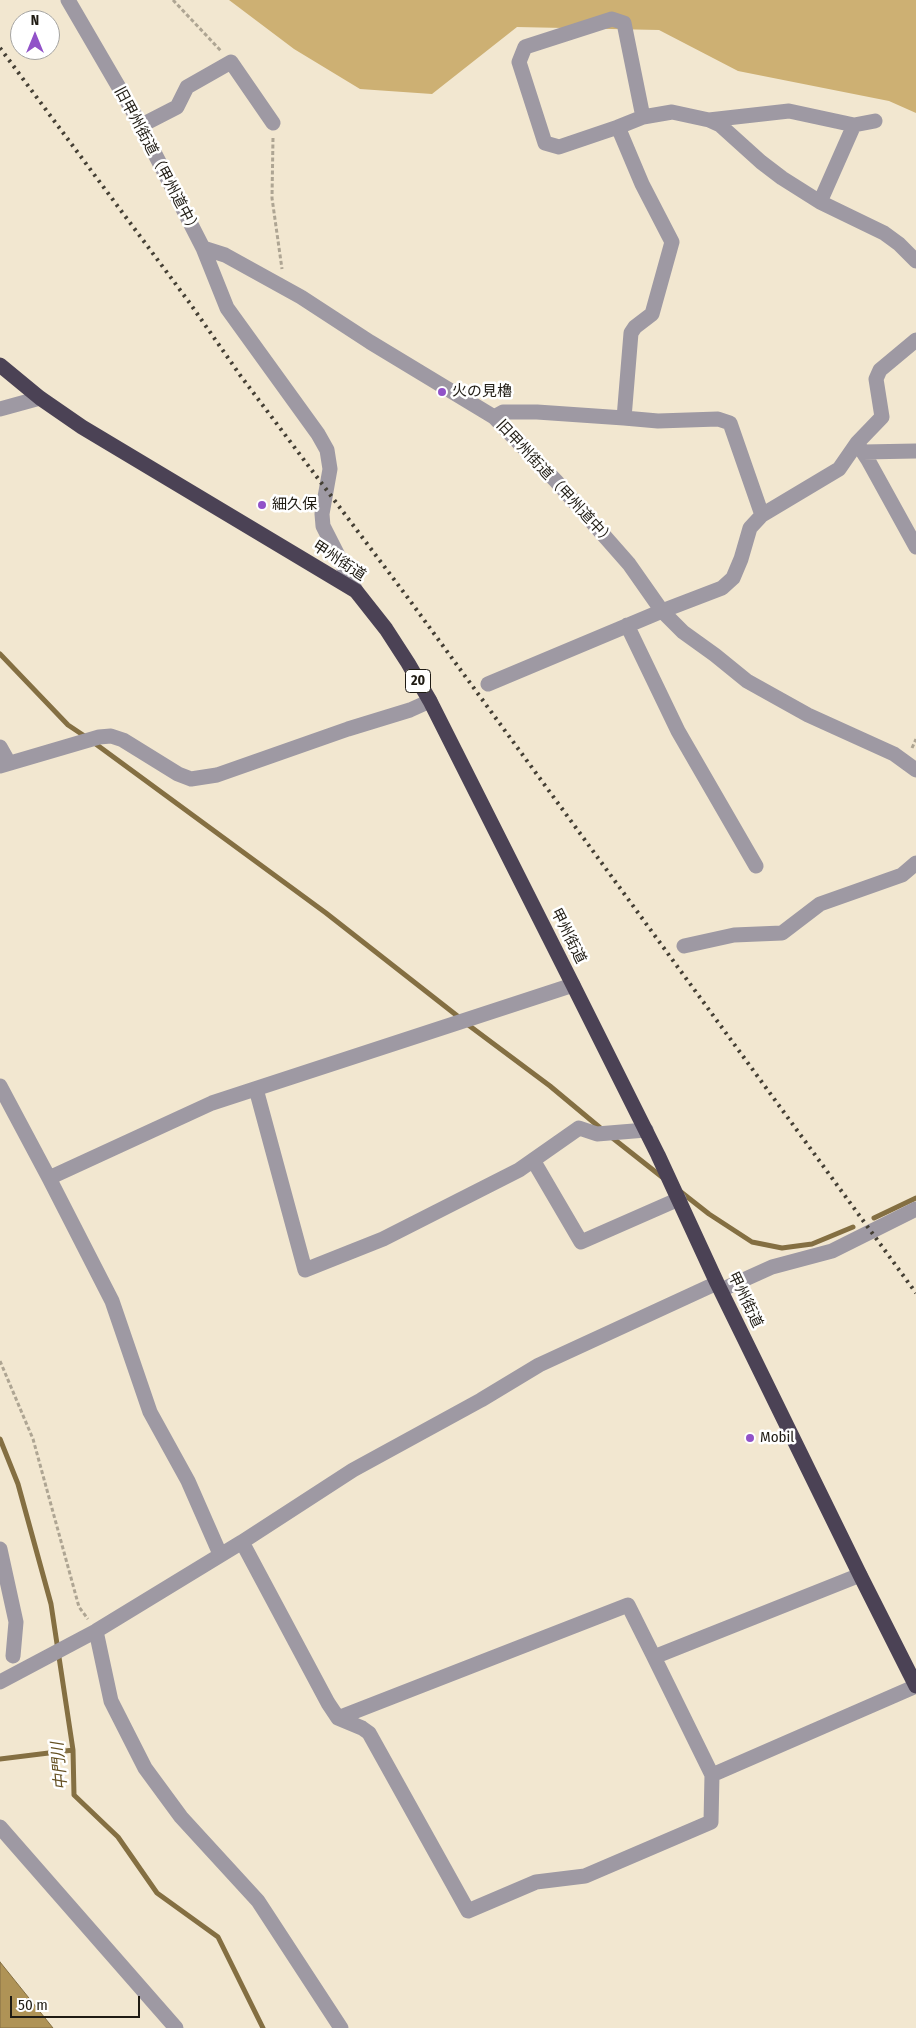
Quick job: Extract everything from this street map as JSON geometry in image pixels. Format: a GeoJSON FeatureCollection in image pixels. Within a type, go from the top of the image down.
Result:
{"type":"FeatureCollection","features":[{"type":"Feature","properties":{"kind":"highway","name":"甲州街道"},"geometry":{"type":"LineString","coordinates":[[0,365],[40,398],[82,428],[356,591],[386,629],[430,701],[573,984],[646,1130],[719,1286],[860,1575],[916,1686]]}},
{"type":"Feature","properties":{"kind":"street","name":"旧甲州街道（甲州道中）"},"geometry":{"type":"LineString","coordinates":[[68,0],[140,126],[203,248],[225,254],[285,288],[494,417],[556,481],[629,564],[662,611],[683,632],[747,681],[808,715],[894,754],[916,770]]}},
{"type":"Feature","properties":{"kind":"street"},"geometry":{"type":"LineString","coordinates":[[643,117],[624,23],[612,20],[525,47],[519,62],[545,143],[559,147],[643,117],[672,112],[709,120],[720,125],[782,178],[820,202],[884,233],[899,244],[916,262]]}},
{"type":"Feature","properties":{"kind":"street"},"geometry":{"type":"LineString","coordinates":[[140,126],[177,107],[187,87],[232,62],[273,123]]}},
{"type":"Feature","properties":{"kind":"street"},"geometry":{"type":"LineString","coordinates":[[709,120],[789,111],[854,124],[875,121]]}},
{"type":"Feature","properties":{"kind":"street"},"geometry":{"type":"LineString","coordinates":[[820,202],[854,124]]}},
{"type":"Feature","properties":{"kind":"street"},"geometry":{"type":"LineString","coordinates":[[618,127],[642,184],[672,242],[652,314],[635,327],[631,333],[624,418]]}},
{"type":"Feature","properties":{"kind":"street"},"geometry":{"type":"LineString","coordinates":[[203,248],[227,308],[318,434],[327,450],[330,469],[322,514],[323,526],[356,591]]}},
{"type":"Feature","properties":{"kind":"street"},"geometry":{"type":"LineString","coordinates":[[488,684],[626,625],[722,588],[732,578],[741,559],[750,528],[762,515],[839,469],[860,448],[882,417],[876,379],[880,370],[916,340]]}},
{"type":"Feature","properties":{"kind":"street"},"geometry":{"type":"LineString","coordinates":[[0,408],[40,398]]}},
{"type":"Feature","properties":{"kind":"street"},"geometry":{"type":"LineString","coordinates":[[494,417],[503,412],[537,412],[658,421],[718,419],[730,424],[762,515]]}},
{"type":"Feature","properties":{"kind":"street"},"geometry":{"type":"LineString","coordinates":[[860,448],[916,451]]}},
{"type":"Feature","properties":{"kind":"street"},"geometry":{"type":"LineString","coordinates":[[860,448],[916,547]]}},
{"type":"Feature","properties":{"kind":"street"},"geometry":{"type":"LineString","coordinates":[[626,625],[678,731],[756,866]]}},
{"type":"Feature","properties":{"kind":"street"},"geometry":{"type":"LineString","coordinates":[[0,747],[5,765],[76,743],[111,736],[123,740],[178,774],[191,779],[217,775],[348,729],[410,710],[430,701]]}},
{"type":"Feature","properties":{"kind":"street"},"geometry":{"type":"LineString","coordinates":[[684,946],[734,935],[782,934],[820,904],[902,874],[916,863]]}},
{"type":"Feature","properties":{"kind":"street"},"geometry":{"type":"LineString","coordinates":[[50,1178],[212,1103],[573,984]]}},
{"type":"Feature","properties":{"kind":"street"},"geometry":{"type":"LineString","coordinates":[[0,1086],[50,1178],[112,1301],[150,1412],[188,1481],[220,1554]]}},
{"type":"Feature","properties":{"kind":"street"},"geometry":{"type":"LineString","coordinates":[[256,1088],[305,1270],[383,1239],[519,1170],[579,1128],[597,1134],[646,1130]]}},
{"type":"Feature","properties":{"kind":"street"},"geometry":{"type":"LineString","coordinates":[[533,1160],[580,1242],[679,1199]]}},
{"type":"Feature","properties":{"kind":"street"},"geometry":{"type":"LineString","coordinates":[[0,1682],[90,1634],[242,1542],[353,1470],[539,1366],[719,1286],[772,1267],[832,1251],[916,1209]]}},
{"type":"Feature","properties":{"kind":"street"},"geometry":{"type":"LineString","coordinates":[[242,1542],[328,1703],[338,1718],[369,1732],[468,1911],[536,1882],[585,1876],[711,1822],[712,1775],[628,1605],[338,1718]]}},
{"type":"Feature","properties":{"kind":"street"},"geometry":{"type":"LineString","coordinates":[[0,1549],[16,1622],[6,1658],[18,1672]]}},
{"type":"Feature","properties":{"kind":"street"},"geometry":{"type":"LineString","coordinates":[[654,1657],[860,1575]]}},
{"type":"Feature","properties":{"kind":"street"},"geometry":{"type":"LineString","coordinates":[[90,1634],[111,1701],[145,1768],[181,1817],[258,1901],[341,2028]]}},
{"type":"Feature","properties":{"kind":"street"},"geometry":{"type":"LineString","coordinates":[[712,1775],[916,1686]]}},
{"type":"Feature","properties":{"kind":"street"},"geometry":{"type":"LineString","coordinates":[[0,1827],[176,2028]]}},
{"type":"Feature","properties":{"kind":"street"},"geometry":{"type":"LineString","coordinates":[[0,1836],[16,1845]]}},
{"type":"Feature","properties":{"kind":"path"},"geometry":{"type":"LineString","coordinates":[[174,0],[232,62]]}},
{"type":"Feature","properties":{"kind":"path"},"geometry":{"type":"LineString","coordinates":[[273,123],[272,198],[285,288]]}},
{"type":"Feature","properties":{"kind":"path"},"geometry":{"type":"LineString","coordinates":[[0,1361],[33,1439],[80,1607],[90,1634]]}},
{"type":"Feature","properties":{"kind":"shaded area"},"geometry":{"type":"Polygon","coordinates":[[[229,0],[916,0],[916,113],[889,101],[738,71],[659,30],[517,27],[432,94],[360,89],[294,49],[229,0]]]}},
{"type":"Feature","properties":{"kind":"shaded area"},"geometry":{"type":"Polygon","coordinates":[[[0,1962],[53,2028],[0,2028],[0,1962]]]}},
{"type":"Feature","properties":{"kind":"waterway"},"geometry":{"type":"LineString","coordinates":[[0,654],[68,725],[86,737]]}},
{"type":"Feature","properties":{"kind":"waterway"},"geometry":{"type":"LineString","coordinates":[[93,742],[326,913],[460,1018]]}},
{"type":"Feature","properties":{"kind":"waterway"},"geometry":{"type":"LineString","coordinates":[[467,1024],[550,1086],[604,1131]]}},
{"type":"Feature","properties":{"kind":"waterway"},"geometry":{"type":"LineString","coordinates":[[610,1136],[662,1177]]}},
{"type":"Feature","properties":{"kind":"waterway"},"geometry":{"type":"LineString","coordinates":[[681,1192],[709,1214],[752,1242],[782,1248],[812,1244],[853,1227]]}},
{"type":"Feature","properties":{"kind":"waterway"},"geometry":{"type":"LineString","coordinates":[[874,1218],[916,1198]]}},
{"type":"Feature","properties":{"kind":"waterway","name":"中門川"},"geometry":{"type":"LineString","coordinates":[[0,1439],[18,1484],[51,1604],[73,1750],[74,1795],[118,1837],[157,1893],[218,1937],[263,2028]]}},
{"type":"Feature","properties":{"kind":"waterway"},"geometry":{"type":"LineString","coordinates":[[0,1759],[73,1750]]}},
{"type":"Feature","properties":{"kind":"railway"},"geometry":{"type":"LineString","coordinates":[[0,48],[189,302],[240,375],[408,598],[916,1293]]}},
{"type":"Feature","properties":{"kind":"place","name":"火の見櫓"},"geometry":{"type":"Point","coordinates":[442,392]}},
{"type":"Feature","properties":{"kind":"place","name":"細久保"},"geometry":{"type":"Point","coordinates":[262,505]}},
{"type":"Feature","properties":{"kind":"place","name":"Mobil"},"geometry":{"type":"Point","coordinates":[750,1438]}}]}
